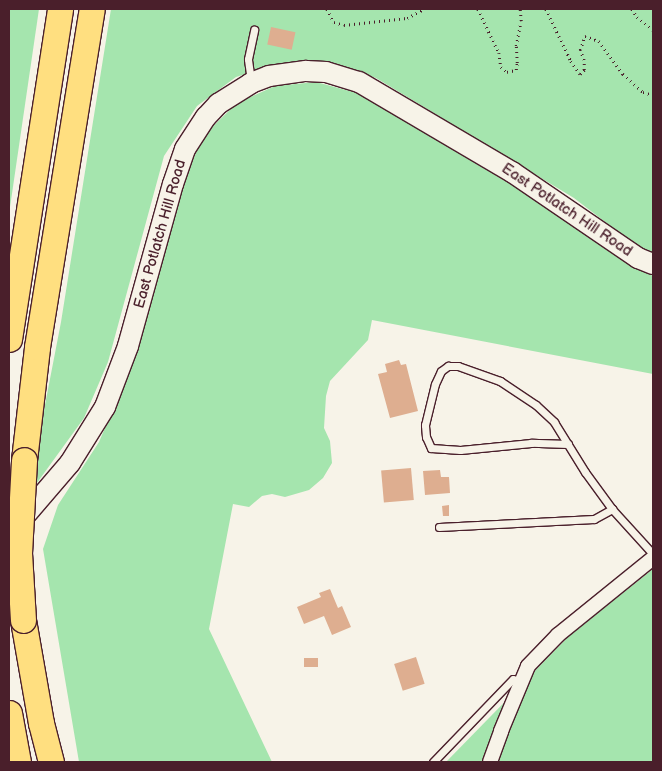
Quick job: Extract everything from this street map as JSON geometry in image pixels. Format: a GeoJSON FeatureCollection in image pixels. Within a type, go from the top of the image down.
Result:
{"type":"FeatureCollection","features":[{"type":"Feature","properties":{"kind":"highway"},"geometry":{"type":"LineString","coordinates":[[9,339],[60,9]]}},
{"type":"Feature","properties":{"kind":"highway"},"geometry":{"type":"LineString","coordinates":[[51,762],[41,722],[23,620],[19,553],[24,460],[37,347],[92,9]]}},
{"type":"Feature","properties":{"kind":"highway"},"geometry":{"type":"LineString","coordinates":[[9,713],[18,762]]}},
{"type":"Feature","properties":{"kind":"street","name":"East Potlatch Hill Road"},"geometry":{"type":"LineString","coordinates":[[9,534],[70,462],[104,407],[128,346],[173,184],[185,150],[206,117],[218,104],[251,83],[269,76],[306,71],[326,72],[359,82],[519,176],[621,247],[653,264]]}},
{"type":"Feature","properties":{"kind":"street"},"geometry":{"type":"LineString","coordinates":[[490,762],[520,681],[528,666],[558,635],[653,558]]}},
{"type":"Feature","properties":{"kind":"lane"},"geometry":{"type":"LineString","coordinates":[[251,83],[248,59],[254,30]]}},
{"type":"Feature","properties":{"kind":"lane"},"geometry":{"type":"LineString","coordinates":[[568,444],[531,443],[460,450],[431,448],[426,437],[425,425],[435,384],[441,371],[448,366],[458,366],[500,381],[536,405],[554,422],[612,509],[653,554]]}},
{"type":"Feature","properties":{"kind":"lane"},"geometry":{"type":"LineString","coordinates":[[439,527],[594,519],[612,509]]}},
{"type":"Feature","properties":{"kind":"lane"},"geometry":{"type":"LineString","coordinates":[[433,762],[513,679],[520,681]]}},
{"type":"Feature","properties":{"kind":"path"},"geometry":{"type":"LineString","coordinates":[[327,9],[330,17],[340,25],[407,18],[424,9]]}},
{"type":"Feature","properties":{"kind":"path"},"geometry":{"type":"LineString","coordinates":[[478,9],[499,53],[502,67],[507,72],[516,70],[516,46],[522,21],[520,9]]}},
{"type":"Feature","properties":{"kind":"path"},"geometry":{"type":"LineString","coordinates":[[546,9],[571,61],[580,74],[584,70],[584,60],[580,50],[585,36],[599,41],[623,74],[643,92],[653,95]]}},
{"type":"Feature","properties":{"kind":"path"},"geometry":{"type":"LineString","coordinates":[[632,9],[637,17],[653,30]]}},
{"type":"Feature","properties":{"kind":"green space"},"geometry":{"type":"Polygon","coordinates":[[[9,9],[39,9],[9,214],[9,9]]]}},
{"type":"Feature","properties":{"kind":"green space"},"geometry":{"type":"Polygon","coordinates":[[[111,9],[653,9],[653,254],[639,248],[574,198],[376,78],[332,63],[315,62],[277,64],[236,77],[197,106],[164,156],[108,362],[84,418],[34,487],[38,441],[61,322],[111,9]]]}},
{"type":"Feature","properties":{"kind":"green space"},"geometry":{"type":"Polygon","coordinates":[[[316,82],[357,93],[541,202],[628,263],[653,276],[653,374],[372,320],[368,340],[330,381],[326,396],[324,428],[330,441],[332,463],[323,478],[309,490],[285,497],[272,494],[262,496],[249,507],[233,504],[209,629],[272,762],[79,762],[43,549],[58,505],[99,442],[137,353],[183,181],[204,135],[237,103],[275,86],[316,82]]]}},
{"type":"Feature","properties":{"kind":"green space"},"geometry":{"type":"Polygon","coordinates":[[[653,569],[653,762],[446,762],[568,637],[653,569]]]}},
{"type":"Feature","properties":{"kind":"building"},"geometry":{"type":"Polygon","coordinates":[[[271,27],[295,32],[292,50],[267,45],[271,27]]]}},
{"type":"Feature","properties":{"kind":"building"},"geometry":{"type":"Polygon","coordinates":[[[399,360],[401,365],[406,364],[418,411],[390,418],[378,374],[387,372],[385,364],[399,360]]]}},
{"type":"Feature","properties":{"kind":"building"},"geometry":{"type":"Polygon","coordinates":[[[411,468],[414,500],[384,502],[381,471],[411,468]]]}},
{"type":"Feature","properties":{"kind":"building"},"geometry":{"type":"Polygon","coordinates":[[[440,470],[441,477],[449,477],[450,493],[425,495],[423,471],[440,470]]]}},
{"type":"Feature","properties":{"kind":"building"},"geometry":{"type":"Polygon","coordinates":[[[449,505],[449,516],[443,516],[442,506],[449,505]]]}},
{"type":"Feature","properties":{"kind":"building"},"geometry":{"type":"Polygon","coordinates":[[[330,589],[338,608],[342,606],[351,627],[332,635],[324,616],[304,624],[297,607],[321,597],[319,593],[330,589]]]}},
{"type":"Feature","properties":{"kind":"building"},"geometry":{"type":"Polygon","coordinates":[[[416,657],[425,684],[403,691],[394,664],[416,657]]]}},
{"type":"Feature","properties":{"kind":"building"},"geometry":{"type":"Polygon","coordinates":[[[304,658],[318,658],[318,667],[304,667],[304,658]]]}}]}
